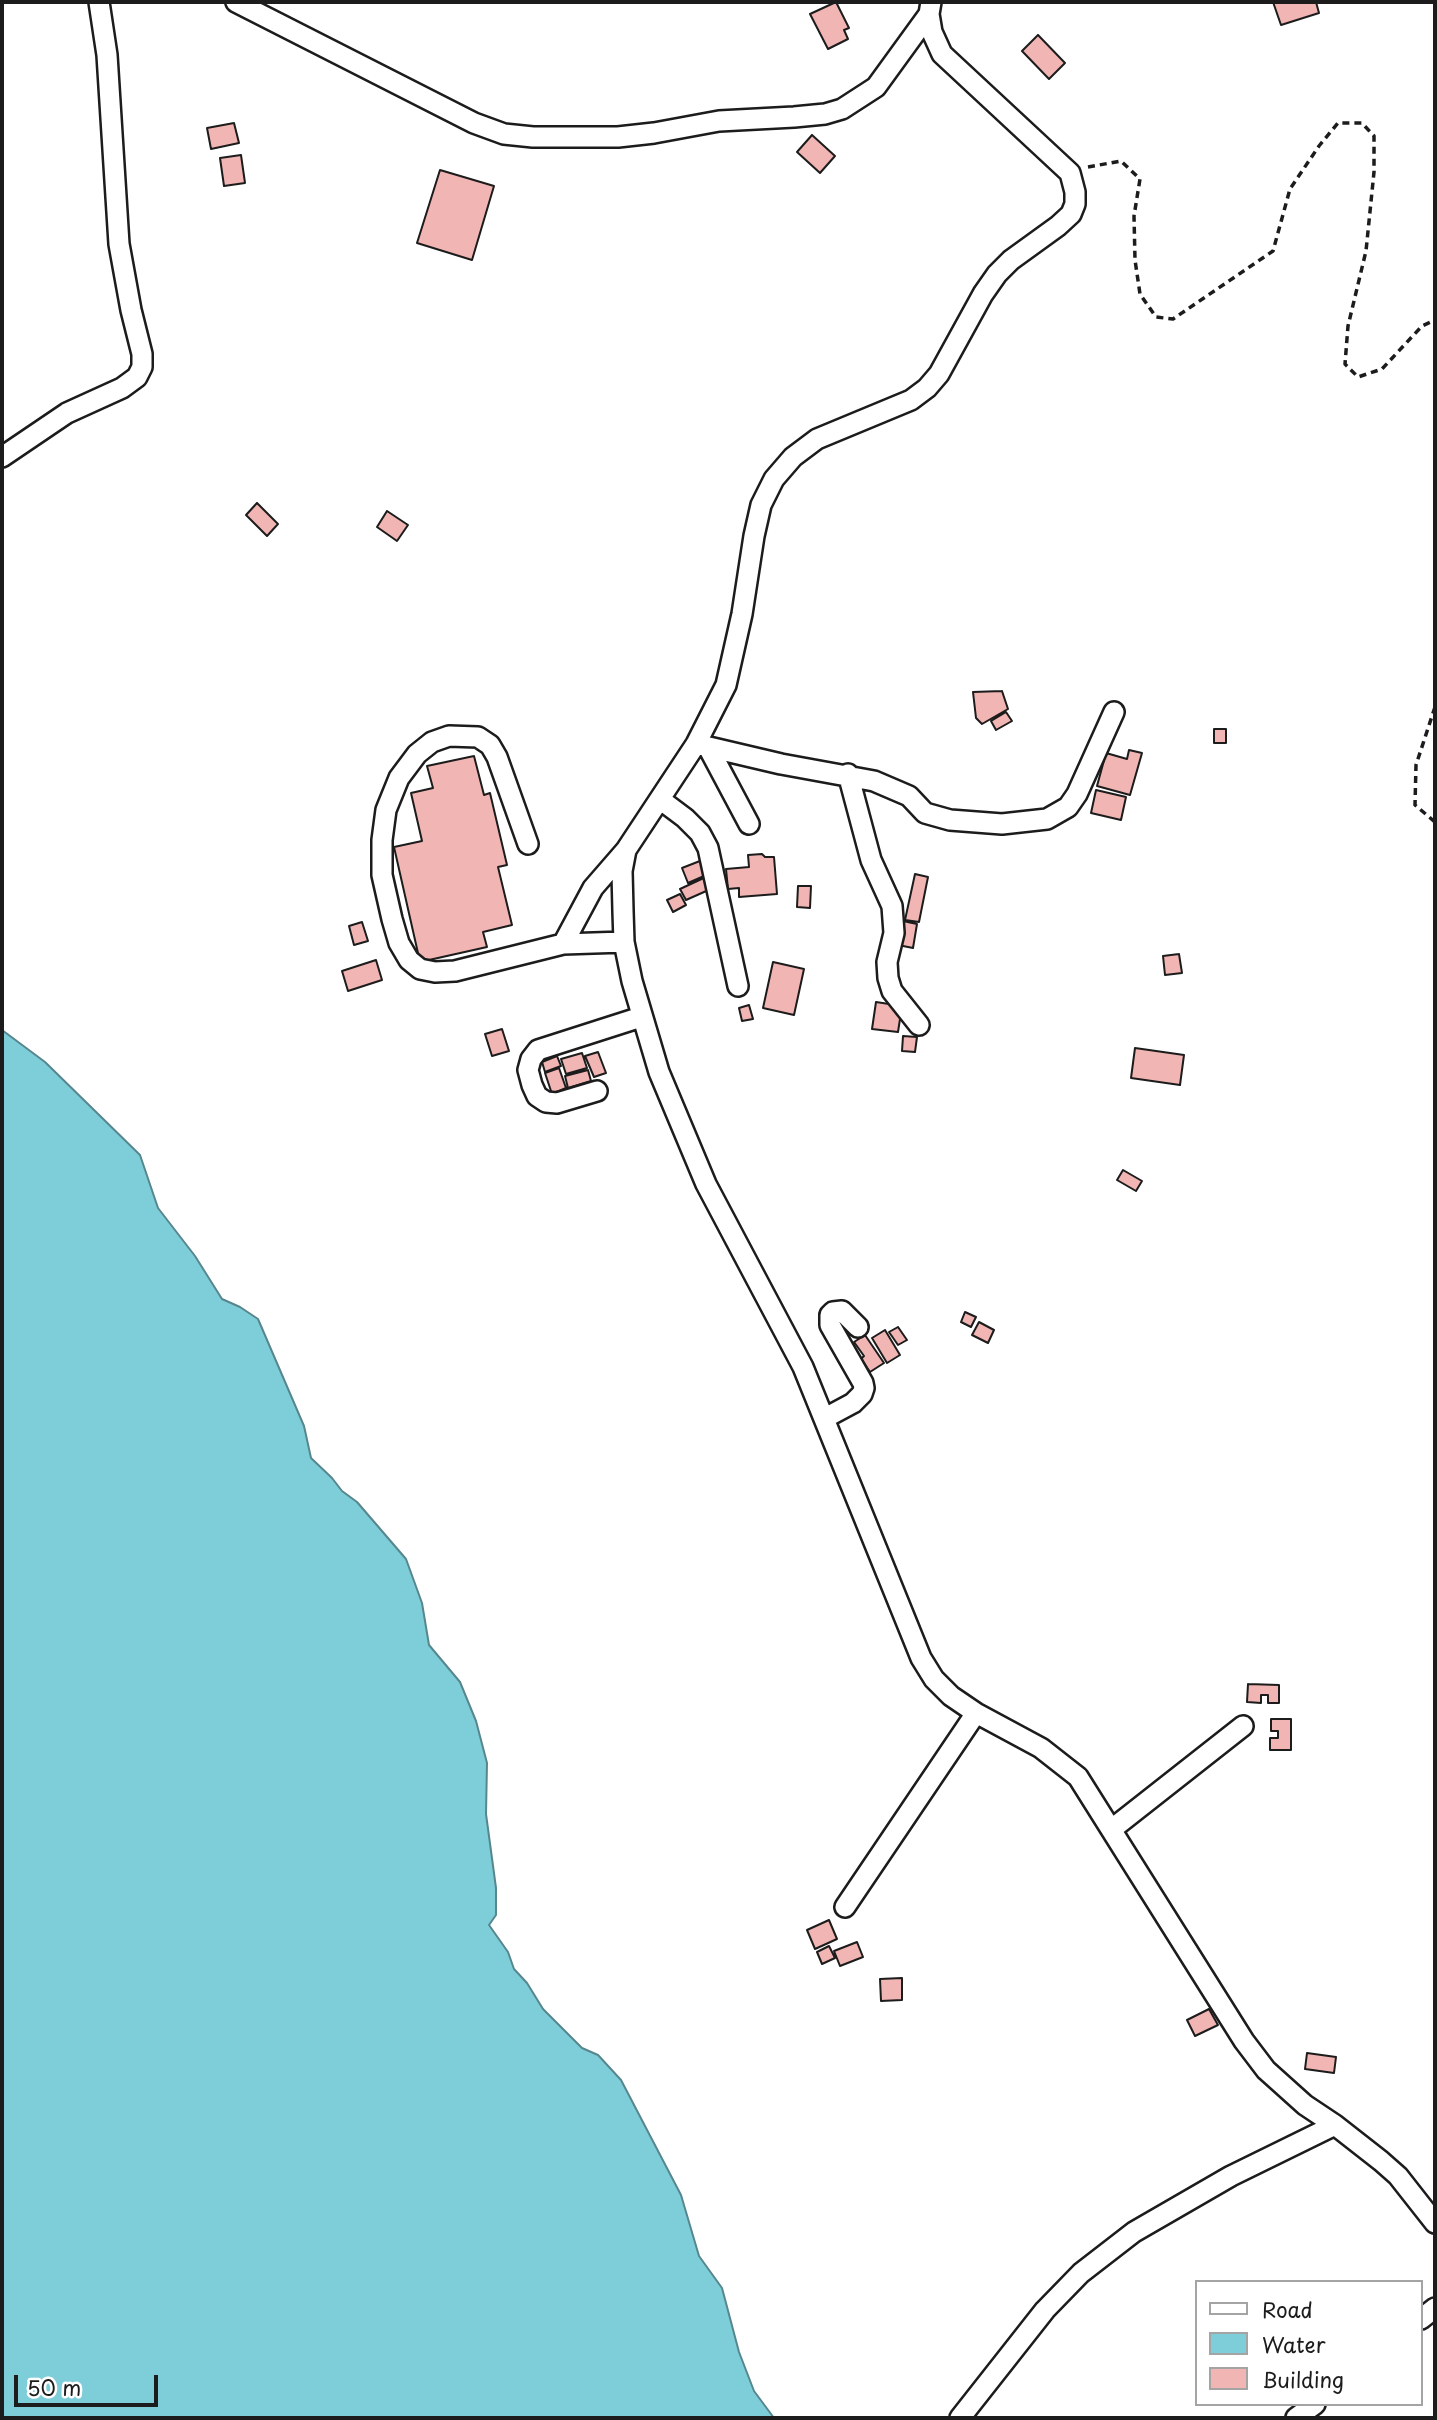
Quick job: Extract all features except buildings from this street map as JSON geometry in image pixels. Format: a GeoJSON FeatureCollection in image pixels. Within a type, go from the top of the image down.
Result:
{"type":"FeatureCollection","features":[{"type":"Feature","properties":{"kind":"street"},"geometry":{"type":"LineString","coordinates":[[2,457],[67,412],[122,388],[137,377],[142,367],[142,354],[119,244],[108,68],[99,2]]}},
{"type":"Feature","properties":{"kind":"street"},"geometry":{"type":"LineString","coordinates":[[236,2],[474,123],[504,134],[533,137],[618,137],[719,121],[825,114],[842,109],[876,87],[930,8]]}},
{"type":"Feature","properties":{"kind":"street"},"geometry":{"type":"LineString","coordinates":[[562,944],[593,888],[626,850],[702,746],[726,685],[742,614],[761,505],[774,479],[793,457],[817,439],[911,400],[927,388],[939,374],[997,274],[1011,260],[1058,226],[1071,214],[1075,204],[1070,173],[942,54],[932,32],[930,8]]}},
{"type":"Feature","properties":{"kind":"street"},"geometry":{"type":"LineString","coordinates":[[702,746],[781,764],[848,774],[902,793],[914,800],[925,813],[950,820],[1002,824],[1047,819],[1068,807],[1077,794],[1114,712]]}},
{"type":"Feature","properties":{"kind":"street"},"geometry":{"type":"LineString","coordinates":[[528,844],[497,757],[490,745],[478,737],[449,736],[432,742],[417,754],[398,778],[386,810],[382,840],[382,875],[399,943],[409,960],[420,969],[435,972],[455,971],[562,944],[624,942]]}},
{"type":"Feature","properties":{"kind":"street"},"geometry":{"type":"LineString","coordinates":[[702,746],[749,824]]}},
{"type":"Feature","properties":{"kind":"street"},"geometry":{"type":"LineString","coordinates":[[848,774],[871,860],[892,906],[894,933],[887,962],[888,978],[892,991],[919,1025]]}},
{"type":"Feature","properties":{"kind":"street"},"geometry":{"type":"LineString","coordinates":[[661,800],[700,833],[708,848],[738,986]]}},
{"type":"Feature","properties":{"kind":"street"},"geometry":{"type":"LineString","coordinates":[[626,850],[622,889],[624,942],[641,1017],[659,1072],[706,1184],[803,1367],[921,1658],[934,1679],[976,1713],[1041,1748],[1078,1777],[1244,2041],[1266,2070],[1294,2097],[1381,2161],[1427,2203],[1435,2223]]}},
{"type":"Feature","properties":{"kind":"street"},"geometry":{"type":"LineString","coordinates":[[597,1091],[557,1104],[546,1102],[537,1096],[532,1085],[528,1070],[531,1059],[538,1050],[641,1017]]}},
{"type":"Feature","properties":{"kind":"street"},"geometry":{"type":"LineString","coordinates":[[825,1418],[853,1403],[864,1388],[830,1325],[830,1315],[842,1311],[858,1327]]}},
{"type":"Feature","properties":{"kind":"street"},"geometry":{"type":"LineString","coordinates":[[845,1907],[976,1713]]}},
{"type":"Feature","properties":{"kind":"street"},"geometry":{"type":"LineString","coordinates":[[1112,1829],[1242,1726]]}},
{"type":"Feature","properties":{"kind":"street"},"geometry":{"type":"LineString","coordinates":[[960,2418],[1045,2310],[1081,2273],[1134,2232],[1231,2176],[1335,2125]]}},
{"type":"Feature","properties":{"kind":"street"},"geometry":{"type":"LineString","coordinates":[[1296,2418],[1312,2406]]}},
{"type":"Feature","properties":{"kind":"path"},"geometry":{"type":"LineString","coordinates":[[1070,173],[1100,163],[1121,161],[1140,179],[1134,216],[1135,260],[1140,294],[1156,317],[1173,319],[1273,251],[1290,189],[1319,146],[1338,123],[1362,123],[1374,136],[1374,173],[1366,251],[1348,326],[1345,364],[1357,377],[1382,369],[1422,326],[1435,320]]}},
{"type":"Feature","properties":{"kind":"path"},"geometry":{"type":"LineString","coordinates":[[1435,707],[1416,765],[1415,805],[1435,822]]}},
{"type":"Feature","properties":{"kind":"water"},"geometry":{"type":"Polygon","coordinates":[[[2,1030],[45,1062],[140,1155],[158,1208],[195,1256],[222,1299],[258,1319],[304,1426],[311,1458],[342,1491],[357,1502],[406,1559],[422,1603],[429,1645],[460,1682],[476,1721],[487,1763],[486,1814],[496,1888],[496,1915],[489,1925],[508,1952],[514,1969],[527,1983],[543,2009],[582,2048],[598,2055],[621,2080],[681,2195],[699,2256],[722,2288],[739,2352],[754,2391],[774,2418],[2,2418],[2,1030]]]}}]}
